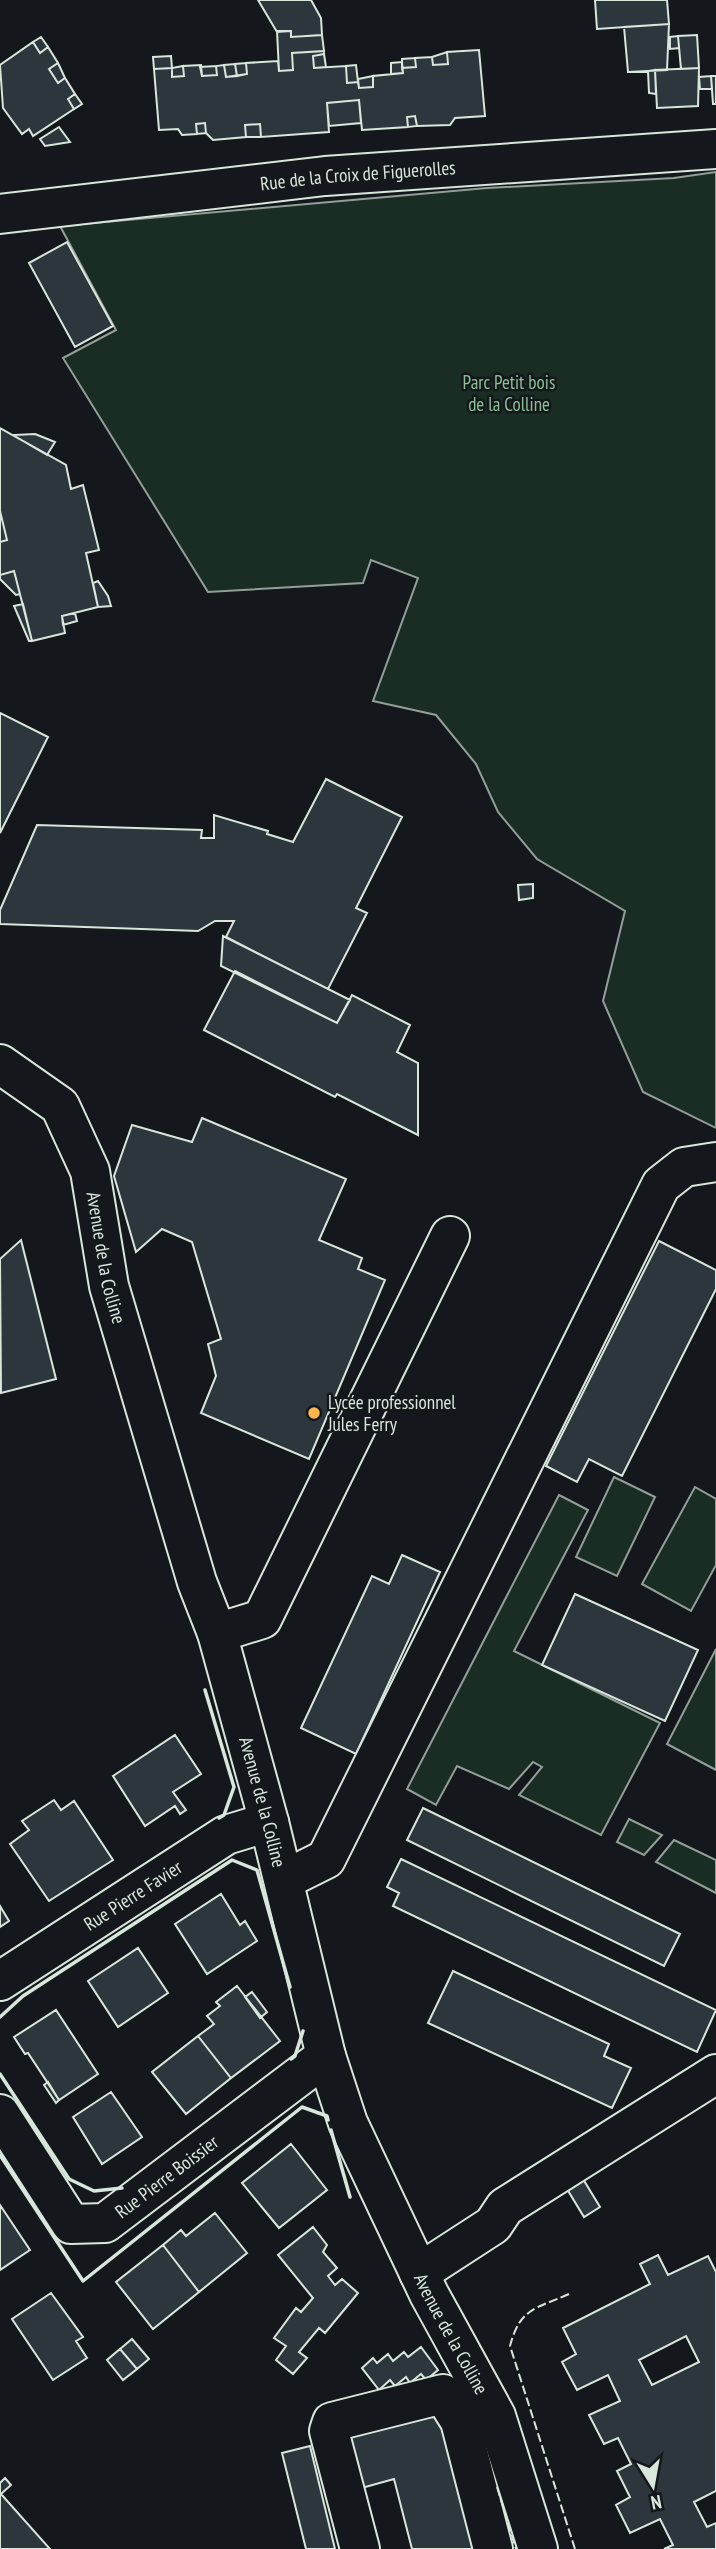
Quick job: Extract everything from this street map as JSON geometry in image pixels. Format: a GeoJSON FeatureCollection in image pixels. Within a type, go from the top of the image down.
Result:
{"type":"FeatureCollection","features":[{"type":"Feature","properties":{"kind":"street","name":"Rue de la Croix de Figuerolles"},"geometry":{"type":"LineString","coordinates":[[0,214],[325,176],[716,149]]}},
{"type":"Feature","properties":{"kind":"street","name":"Avenue de la Colline"},"geometry":{"type":"LineString","coordinates":[[0,1064],[60,1107],[90,1171],[109,1286],[197,1581],[217,1633],[284,1880],[326,2056],[348,2123],[413,2262],[496,2416],[538,2549]]}},
{"type":"Feature","properties":{"kind":"street"},"geometry":{"type":"LineString","coordinates":[[284,1880],[326,1859],[661,1185],[684,1167],[716,1162]]}},
{"type":"Feature","properties":{"kind":"street"},"geometry":{"type":"LineString","coordinates":[[217,1633],[262,1619],[450,1236]]}},
{"type":"Feature","properties":{"kind":"street","name":"Rue Pierre Favier"},"geometry":{"type":"LineString","coordinates":[[0,1981],[226,1835],[269,1822]]}},
{"type":"Feature","properties":{"kind":"street","name":"Rue Pierre Boissier"},"geometry":{"type":"LineString","coordinates":[[0,2114],[71,2224],[105,2223],[326,2056]]}},
{"type":"Feature","properties":{"kind":"street"},"geometry":{"type":"LineString","coordinates":[[413,2262],[484,2206],[505,2207],[716,2074]]}},
{"type":"Feature","properties":{"kind":"street"},"geometry":{"type":"LineString","coordinates":[[360,2549],[329,2431],[332,2422],[443,2394],[473,2372]]}},
{"type":"Feature","properties":{"kind":"street"},"geometry":{"type":"LineString","coordinates":[[443,2394],[460,2421],[493,2549]]}},
{"type":"Feature","properties":{"kind":"green space","name":"Parc Petit bois de la Colline"},"geometry":{"type":"Polygon","coordinates":[[[716,172],[716,1128],[643,1092],[603,1001],[625,911],[537,859],[498,812],[476,764],[436,715],[373,701],[418,578],[371,560],[363,583],[208,592],[63,358],[116,330],[60,226],[487,188],[674,178],[716,172]]]}},
{"type":"Feature","properties":{"kind":"green space"},"geometry":{"type":"Polygon","coordinates":[[[614,1477],[655,1497],[617,1576],[576,1557],[614,1477]]]}},
{"type":"Feature","properties":{"kind":"green space"},"geometry":{"type":"Polygon","coordinates":[[[695,1487],[716,1499],[716,1565],[691,1611],[642,1584],[695,1487]]]}},
{"type":"Feature","properties":{"kind":"green space"},"geometry":{"type":"Polygon","coordinates":[[[559,1495],[588,1510],[514,1651],[660,1723],[601,1835],[519,1795],[542,1767],[533,1762],[509,1789],[457,1766],[436,1805],[407,1789],[559,1495]]]}},
{"type":"Feature","properties":{"kind":"green space"},"geometry":{"type":"Polygon","coordinates":[[[716,1649],[716,1770],[667,1744],[716,1649]]]}},
{"type":"Feature","properties":{"kind":"green space"},"geometry":{"type":"Polygon","coordinates":[[[629,1819],[662,1835],[644,1855],[617,1842],[629,1819]]]}},
{"type":"Feature","properties":{"kind":"green space"},"geometry":{"type":"Polygon","coordinates":[[[674,1840],[716,1860],[716,1893],[656,1862],[674,1840]]]}},
{"type":"Feature","properties":{"kind":"building"},"geometry":{"type":"Polygon","coordinates":[[[258,0],[311,0],[321,18],[322,35],[291,37],[291,31],[277,32],[258,0]]]}},
{"type":"Feature","properties":{"kind":"building"},"geometry":{"type":"Polygon","coordinates":[[[595,0],[667,0],[669,24],[597,29],[595,0]]]}},
{"type":"Feature","properties":{"kind":"building"},"geometry":{"type":"Polygon","coordinates":[[[669,24],[667,70],[628,72],[624,27],[669,24]]]}},
{"type":"Feature","properties":{"kind":"building"},"geometry":{"type":"Polygon","coordinates":[[[277,31],[291,31],[291,37],[322,35],[324,51],[292,53],[293,70],[279,71],[277,31]]]}},
{"type":"Feature","properties":{"kind":"building"},"geometry":{"type":"Polygon","coordinates":[[[697,35],[699,68],[681,69],[678,36],[697,35]]]}},
{"type":"Feature","properties":{"kind":"building"},"geometry":{"type":"Polygon","coordinates":[[[678,36],[679,48],[670,49],[670,37],[678,36]]]}},
{"type":"Feature","properties":{"kind":"building"},"geometry":{"type":"Polygon","coordinates":[[[41,37],[48,47],[40,53],[33,42],[41,37]]]}},
{"type":"Feature","properties":{"kind":"building"},"geometry":{"type":"Polygon","coordinates":[[[33,42],[40,53],[48,47],[58,63],[49,69],[58,83],[65,78],[75,94],[68,99],[74,109],[33,136],[29,129],[22,134],[3,108],[0,65],[33,42]]]}},
{"type":"Feature","properties":{"kind":"building"},"geometry":{"type":"Polygon","coordinates":[[[479,50],[485,116],[455,118],[450,125],[417,126],[415,116],[407,117],[408,127],[362,130],[359,100],[327,103],[329,132],[261,137],[260,124],[245,125],[246,137],[213,140],[206,133],[205,123],[196,124],[197,134],[182,135],[178,129],[159,130],[154,69],[172,68],[172,77],[184,76],[183,66],[201,65],[202,76],[217,75],[216,66],[224,65],[226,77],[247,74],[246,63],[278,61],[279,71],[293,70],[292,53],[324,51],[324,54],[313,56],[314,68],[346,66],[347,83],[358,82],[359,88],[373,87],[373,76],[403,73],[402,68],[416,67],[415,58],[432,57],[433,65],[448,64],[447,52],[479,50]]]}},
{"type":"Feature","properties":{"kind":"building"},"geometry":{"type":"Polygon","coordinates":[[[447,52],[448,64],[433,65],[432,57],[447,52]]]}},
{"type":"Feature","properties":{"kind":"building"},"geometry":{"type":"Polygon","coordinates":[[[324,54],[326,67],[314,68],[313,56],[324,54]]]}},
{"type":"Feature","properties":{"kind":"building"},"geometry":{"type":"Polygon","coordinates":[[[171,56],[172,68],[154,69],[153,57],[171,56]]]}},
{"type":"Feature","properties":{"kind":"building"},"geometry":{"type":"Polygon","coordinates":[[[415,58],[416,67],[402,68],[402,59],[415,58]]]}},
{"type":"Feature","properties":{"kind":"building"},"geometry":{"type":"Polygon","coordinates":[[[402,62],[403,73],[391,74],[391,63],[402,62]]]}},
{"type":"Feature","properties":{"kind":"building"},"geometry":{"type":"Polygon","coordinates":[[[58,63],[65,78],[58,83],[49,69],[58,63]]]}},
{"type":"Feature","properties":{"kind":"building"},"geometry":{"type":"Polygon","coordinates":[[[246,63],[247,74],[237,76],[235,64],[246,63]]]}},
{"type":"Feature","properties":{"kind":"building"},"geometry":{"type":"Polygon","coordinates":[[[235,64],[237,76],[226,77],[224,65],[235,64]]]}},
{"type":"Feature","properties":{"kind":"building"},"geometry":{"type":"Polygon","coordinates":[[[356,65],[358,82],[347,83],[346,66],[356,65]]]}},
{"type":"Feature","properties":{"kind":"building"},"geometry":{"type":"Polygon","coordinates":[[[183,66],[184,76],[172,77],[172,68],[183,66]]]}},
{"type":"Feature","properties":{"kind":"building"},"geometry":{"type":"Polygon","coordinates":[[[216,66],[217,75],[202,76],[200,67],[216,66]]]}},
{"type":"Feature","properties":{"kind":"building"},"geometry":{"type":"Polygon","coordinates":[[[699,68],[698,106],[657,108],[655,70],[699,68]]]}},
{"type":"Feature","properties":{"kind":"building"},"geometry":{"type":"Polygon","coordinates":[[[655,70],[656,94],[649,93],[648,71],[655,70]]]}},
{"type":"Feature","properties":{"kind":"building"},"geometry":{"type":"Polygon","coordinates":[[[373,76],[373,87],[359,88],[358,79],[373,76]]]}},
{"type":"Feature","properties":{"kind":"building"},"geometry":{"type":"Polygon","coordinates":[[[711,76],[712,89],[700,89],[699,77],[711,76]]]}},
{"type":"Feature","properties":{"kind":"building"},"geometry":{"type":"Polygon","coordinates":[[[711,76],[716,76],[716,104],[713,104],[711,76]]]}},
{"type":"Feature","properties":{"kind":"building"},"geometry":{"type":"Polygon","coordinates":[[[75,94],[82,104],[74,109],[68,99],[75,94]]]}},
{"type":"Feature","properties":{"kind":"building"},"geometry":{"type":"Polygon","coordinates":[[[359,100],[361,123],[329,126],[327,103],[359,100]]]}},
{"type":"Feature","properties":{"kind":"building"},"geometry":{"type":"Polygon","coordinates":[[[415,116],[417,126],[408,127],[407,117],[415,116]]]}},
{"type":"Feature","properties":{"kind":"building"},"geometry":{"type":"Polygon","coordinates":[[[205,123],[206,133],[197,134],[196,124],[205,123]]]}},
{"type":"Feature","properties":{"kind":"building"},"geometry":{"type":"Polygon","coordinates":[[[260,124],[261,137],[246,137],[245,125],[260,124]]]}},
{"type":"Feature","properties":{"kind":"building"},"geometry":{"type":"Polygon","coordinates":[[[59,127],[70,142],[45,146],[40,139],[59,127]]]}},
{"type":"Feature","properties":{"kind":"building"},"geometry":{"type":"Polygon","coordinates":[[[67,242],[113,326],[75,347],[29,263],[67,242]]]}},
{"type":"Feature","properties":{"kind":"building"},"geometry":{"type":"Polygon","coordinates":[[[0,428],[66,465],[71,489],[83,485],[99,550],[86,553],[98,607],[62,616],[65,633],[32,641],[14,571],[0,575],[0,542],[7,540],[0,511],[0,428]]]}},
{"type":"Feature","properties":{"kind":"building"},"geometry":{"type":"Polygon","coordinates":[[[35,434],[55,442],[47,455],[13,435],[35,434]]]}},
{"type":"Feature","properties":{"kind":"building"},"geometry":{"type":"Polygon","coordinates":[[[0,511],[7,540],[0,542],[0,511]]]}},
{"type":"Feature","properties":{"kind":"building"},"geometry":{"type":"Polygon","coordinates":[[[14,571],[20,594],[16,595],[0,579],[0,575],[14,571]]]}},
{"type":"Feature","properties":{"kind":"building"},"geometry":{"type":"Polygon","coordinates":[[[98,581],[111,606],[98,607],[93,583],[98,581]]]}},
{"type":"Feature","properties":{"kind":"building"},"geometry":{"type":"Polygon","coordinates":[[[23,604],[32,641],[29,641],[14,606],[23,604]]]}},
{"type":"Feature","properties":{"kind":"building"},"geometry":{"type":"Polygon","coordinates":[[[75,613],[77,621],[63,625],[62,616],[75,613]]]}},
{"type":"Feature","properties":{"kind":"building"},"geometry":{"type":"Polygon","coordinates":[[[0,713],[48,737],[0,833],[0,713]]]}},
{"type":"Feature","properties":{"kind":"building"},"geometry":{"type":"Polygon","coordinates":[[[326,779],[402,817],[356,908],[367,913],[328,989],[226,937],[234,921],[215,921],[198,931],[0,924],[0,910],[37,825],[202,830],[201,838],[214,838],[214,815],[268,831],[267,834],[293,842],[326,779]]]}},
{"type":"Feature","properties":{"kind":"building"},"geometry":{"type":"Polygon","coordinates":[[[533,884],[533,898],[519,900],[518,885],[533,884]]]}},
{"type":"Feature","properties":{"kind":"building"},"geometry":{"type":"Polygon","coordinates":[[[223,936],[350,1000],[337,1023],[221,966],[223,936]]]}},
{"type":"Feature","properties":{"kind":"building"},"geometry":{"type":"Polygon","coordinates":[[[235,971],[337,1023],[352,995],[410,1025],[397,1052],[418,1063],[418,1135],[337,1094],[335,1097],[204,1030],[235,971]]]}},
{"type":"Feature","properties":{"kind":"building"},"geometry":{"type":"Polygon","coordinates":[[[202,1118],[346,1179],[319,1240],[362,1258],[358,1269],[385,1280],[309,1459],[201,1413],[216,1376],[208,1344],[221,1339],[192,1242],[162,1229],[136,1252],[114,1176],[132,1125],[192,1142],[202,1118]]]}},
{"type":"Feature","properties":{"kind":"building"},"geometry":{"type":"Polygon","coordinates":[[[21,1240],[56,1379],[1,1393],[0,1259],[21,1240]]]}},
{"type":"Feature","properties":{"kind":"building"},"geometry":{"type":"Polygon","coordinates":[[[659,1241],[716,1270],[716,1289],[622,1476],[589,1459],[577,1482],[546,1466],[659,1241]]]}},
{"type":"Feature","properties":{"kind":"building"},"geometry":{"type":"Polygon","coordinates":[[[402,1555],[440,1572],[356,1754],[301,1728],[372,1576],[389,1584],[402,1555]]]}},
{"type":"Feature","properties":{"kind":"building"},"geometry":{"type":"Polygon","coordinates":[[[575,1594],[698,1650],[665,1721],[542,1665],[575,1594]]]}},
{"type":"Feature","properties":{"kind":"building"},"geometry":{"type":"Polygon","coordinates":[[[175,1735],[201,1774],[173,1792],[186,1810],[180,1814],[175,1806],[145,1826],[113,1776],[175,1735]]]}},
{"type":"Feature","properties":{"kind":"building"},"geometry":{"type":"Polygon","coordinates":[[[54,1800],[61,1810],[74,1801],[113,1860],[49,1901],[10,1844],[29,1830],[22,1821],[54,1800]]]}},
{"type":"Feature","properties":{"kind":"building"},"geometry":{"type":"Polygon","coordinates":[[[423,1808],[680,1934],[664,1966],[407,1840],[423,1808]]]}},
{"type":"Feature","properties":{"kind":"building"},"geometry":{"type":"Polygon","coordinates":[[[401,1859],[716,2010],[697,2052],[393,1906],[399,1893],[387,1887],[401,1859]]]}},
{"type":"Feature","properties":{"kind":"building"},"geometry":{"type":"Polygon","coordinates":[[[221,1894],[240,1925],[245,1921],[257,1941],[207,1974],[175,1924],[221,1894]]]}},
{"type":"Feature","properties":{"kind":"building"},"geometry":{"type":"Polygon","coordinates":[[[0,1906],[9,1921],[0,1927],[0,1906]]]}},
{"type":"Feature","properties":{"kind":"building"},"geometry":{"type":"Polygon","coordinates":[[[138,1948],[168,1993],[118,2027],[88,1981],[138,1948]]]}},
{"type":"Feature","properties":{"kind":"building"},"geometry":{"type":"Polygon","coordinates":[[[453,1971],[609,2044],[604,2056],[631,2068],[612,2108],[428,2023],[453,1971]]]}},
{"type":"Feature","properties":{"kind":"building"},"geometry":{"type":"Polygon","coordinates":[[[237,1986],[280,2041],[231,2078],[198,2036],[214,2024],[207,2016],[220,2006],[216,2002],[237,1986]]]}},
{"type":"Feature","properties":{"kind":"building"},"geometry":{"type":"Polygon","coordinates":[[[252,1992],[267,2012],[260,2018],[245,1997],[252,1992]]]}},
{"type":"Feature","properties":{"kind":"building"},"geometry":{"type":"Polygon","coordinates":[[[56,2010],[98,2074],[59,2100],[14,2037],[56,2010]]]}},
{"type":"Feature","properties":{"kind":"building"},"geometry":{"type":"Polygon","coordinates":[[[198,2036],[231,2078],[186,2114],[152,2072],[198,2036]]]}},
{"type":"Feature","properties":{"kind":"building"},"geometry":{"type":"Polygon","coordinates":[[[48,2082],[59,2100],[56,2103],[44,2085],[48,2082]]]}},
{"type":"Feature","properties":{"kind":"building"},"geometry":{"type":"Polygon","coordinates":[[[111,2092],[142,2137],[102,2164],[73,2117],[111,2092]]]}},
{"type":"Feature","properties":{"kind":"building"},"geometry":{"type":"Polygon","coordinates":[[[291,2144],[327,2190],[279,2228],[242,2183],[291,2144]]]}},
{"type":"Feature","properties":{"kind":"building"},"geometry":{"type":"Polygon","coordinates":[[[580,2174],[600,2207],[584,2217],[564,2184],[580,2174]]]}},
{"type":"Feature","properties":{"kind":"building"},"geometry":{"type":"Polygon","coordinates":[[[0,2205],[30,2250],[0,2270],[0,2205]]]}},
{"type":"Feature","properties":{"kind":"building"},"geometry":{"type":"Polygon","coordinates":[[[215,2213],[247,2253],[199,2292],[163,2245],[181,2230],[186,2236],[215,2213]]]}},
{"type":"Feature","properties":{"kind":"building"},"geometry":{"type":"Polygon","coordinates":[[[313,2227],[327,2245],[323,2252],[337,2268],[328,2276],[335,2285],[342,2279],[358,2293],[325,2333],[319,2328],[299,2352],[307,2358],[293,2374],[276,2360],[286,2346],[274,2338],[296,2308],[301,2312],[313,2298],[278,2255],[313,2227]]]}},
{"type":"Feature","properties":{"kind":"building"},"geometry":{"type":"Polygon","coordinates":[[[163,2245],[199,2292],[153,2329],[116,2282],[163,2245]]]}},
{"type":"Feature","properties":{"kind":"building"},"geometry":{"type":"Polygon","coordinates":[[[658,2255],[668,2275],[708,2256],[716,2272],[716,2491],[694,2502],[707,2527],[716,2523],[716,2549],[664,2549],[673,2545],[660,2519],[630,2533],[616,2505],[630,2497],[617,2471],[631,2464],[618,2438],[604,2444],[589,2415],[620,2401],[608,2375],[577,2390],[562,2362],[576,2354],[563,2328],[650,2284],[640,2264],[658,2255]],[[686,2336],[639,2360],[652,2385],[699,2362],[686,2336]]]}},
{"type":"Feature","properties":{"kind":"building"},"geometry":{"type":"Polygon","coordinates":[[[51,2293],[83,2337],[76,2341],[87,2358],[53,2380],[12,2319],[51,2293]]]}},
{"type":"Feature","properties":{"kind":"building"},"geometry":{"type":"Polygon","coordinates":[[[132,2339],[149,2359],[137,2369],[120,2349],[132,2339]]]}},
{"type":"Feature","properties":{"kind":"building"},"geometry":{"type":"Polygon","coordinates":[[[421,2347],[438,2370],[426,2380],[421,2374],[410,2383],[406,2377],[395,2386],[390,2380],[379,2390],[362,2368],[373,2358],[377,2363],[388,2354],[393,2361],[404,2352],[408,2357],[421,2347]]]}},
{"type":"Feature","properties":{"kind":"building"},"geometry":{"type":"Polygon","coordinates":[[[120,2349],[137,2369],[123,2380],[107,2360],[120,2349]]]}},
{"type":"Feature","properties":{"kind":"building"},"geometry":{"type":"Polygon","coordinates":[[[439,2408],[474,2549],[412,2549],[394,2479],[358,2489],[344,2432],[439,2408]]]}},
{"type":"Feature","properties":{"kind":"building"},"geometry":{"type":"Polygon","coordinates":[[[310,2446],[335,2549],[306,2549],[282,2453],[310,2446]]]}},
{"type":"Feature","properties":{"kind":"building"},"geometry":{"type":"Polygon","coordinates":[[[5,2478],[11,2485],[1,2494],[50,2549],[0,2549],[0,2483],[5,2478]]]}},
{"type":"Feature","properties":{"kind":"fence"},"geometry":{"type":"LineString","coordinates":[[569,2294],[530,2311],[519,2324],[510,2346],[575,2549]]}},
{"type":"Feature","properties":{"kind":"fence"},"geometry":{"type":"LineString","coordinates":[[497,2487],[516,2549]]}},
{"type":"Feature","properties":{"kind":"wall"},"geometry":{"type":"LineString","coordinates":[[205,1690],[234,1787],[224,1815],[219,1818]]}},
{"type":"Feature","properties":{"kind":"wall"},"geometry":{"type":"LineString","coordinates":[[0,2017],[23,1996],[232,1860],[257,1870],[290,1987]]}},
{"type":"Feature","properties":{"kind":"wall"},"geometry":{"type":"LineString","coordinates":[[291,2059],[295,2056],[303,2031]]}},
{"type":"Feature","properties":{"kind":"wall"},"geometry":{"type":"LineString","coordinates":[[0,2074],[69,2179],[94,2191],[122,2188]]}},
{"type":"Feature","properties":{"kind":"wall"},"geometry":{"type":"LineString","coordinates":[[0,2155],[83,2281],[302,2107],[327,2116],[328,2120]]}},
{"type":"Feature","properties":{"kind":"wall"},"geometry":{"type":"LineString","coordinates":[[331,2130],[350,2197]]}},
{"type":"Feature","properties":{"kind":"place","name":"Lycée professionnel Jules Ferry"},"geometry":{"type":"Point","coordinates":[314,1413]}}]}
